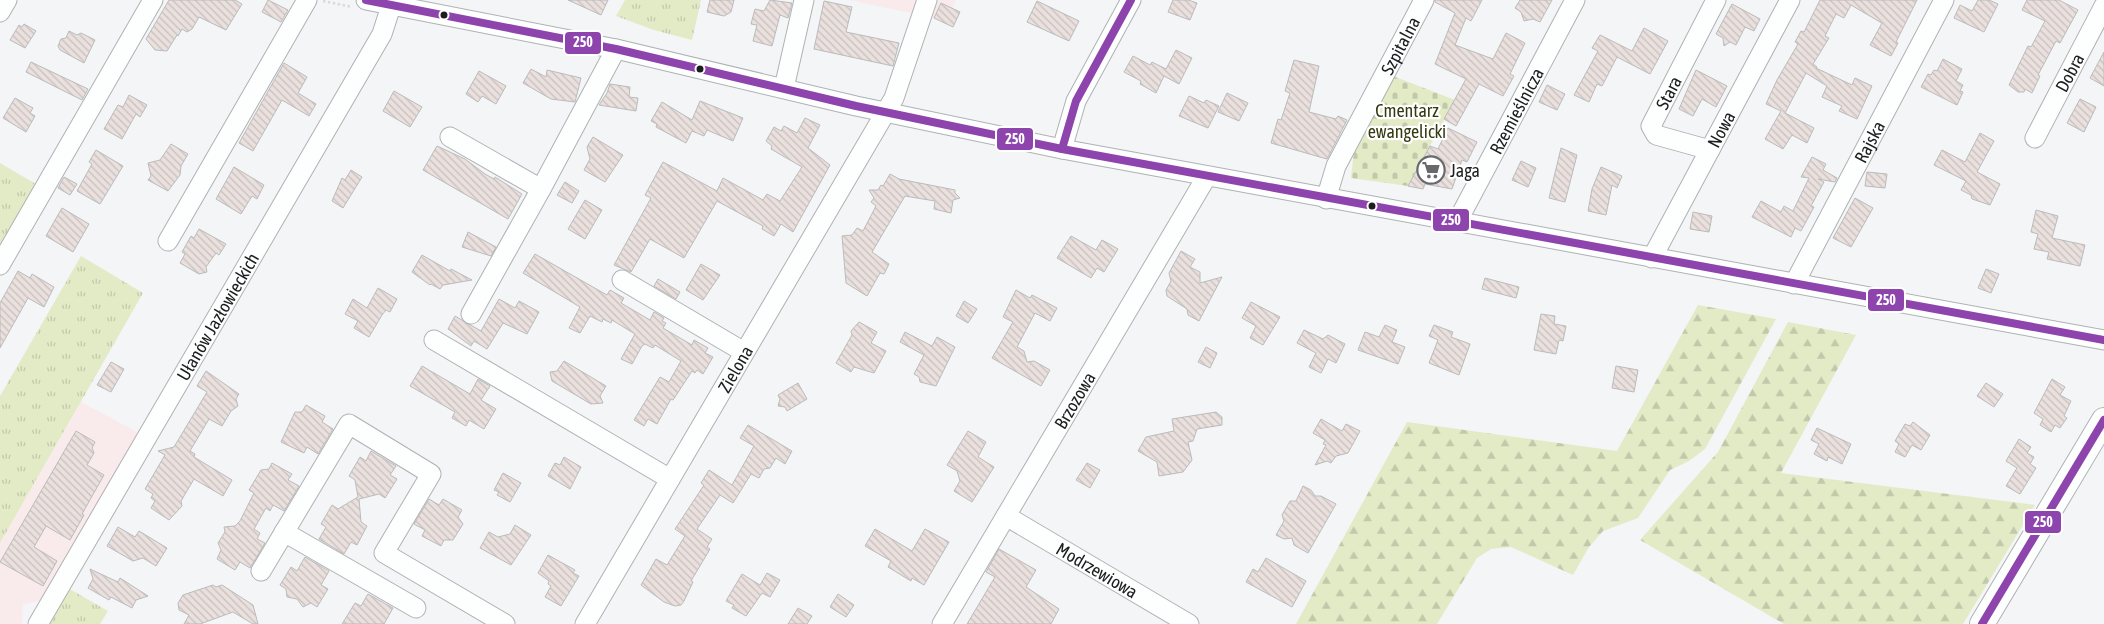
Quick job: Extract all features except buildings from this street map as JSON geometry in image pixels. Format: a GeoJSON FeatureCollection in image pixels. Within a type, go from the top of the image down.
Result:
{"type":"FeatureCollection","features":[{"type":"Feature","properties":{"kind":"main road"},"geometry":{"type":"LineString","coordinates":[[1982,624],[2104,420]]}},
{"type":"Feature","properties":{"kind":"street"},"geometry":{"type":"LineString","coordinates":[[0,12],[7,0]]}},
{"type":"Feature","properties":{"kind":"street"},"geometry":{"type":"LineString","coordinates":[[0,265],[153,0]]}},
{"type":"Feature","properties":{"kind":"street"},"geometry":{"type":"LineString","coordinates":[[168,241],[307,0]]}},
{"type":"Feature","properties":{"kind":"street"},"geometry":{"type":"LineString","coordinates":[[366,0],[616,49],[886,112],[1062,149],[1326,199],[2104,340]]}},
{"type":"Feature","properties":{"kind":"street"},"geometry":{"type":"LineString","coordinates":[[784,88],[804,0]]}},
{"type":"Feature","properties":{"kind":"street","name":"Zielona"},"geometry":{"type":"LineString","coordinates":[[585,624],[894,98],[927,0]]}},
{"type":"Feature","properties":{"kind":"street"},"geometry":{"type":"LineString","coordinates":[[1062,149],[1076,101],[1131,0]]}},
{"type":"Feature","properties":{"kind":"street","name":"Szpitalna"},"geometry":{"type":"LineString","coordinates":[[1326,199],[1336,166],[1424,0]]}},
{"type":"Feature","properties":{"kind":"street","name":"Rzemieślnicza"},"geometry":{"type":"LineString","coordinates":[[1456,222],[1575,0]]}},
{"type":"Feature","properties":{"kind":"street","name":"Stara"},"geometry":{"type":"LineString","coordinates":[[1710,150],[1656,135],[1651,126],[1716,0]]}},
{"type":"Feature","properties":{"kind":"street","name":"Nowa"},"geometry":{"type":"LineString","coordinates":[[1652,258],[1790,0]]}},
{"type":"Feature","properties":{"kind":"street","name":"Rajska"},"geometry":{"type":"LineString","coordinates":[[1794,284],[1944,0]]}},
{"type":"Feature","properties":{"kind":"street","name":"Ułanów Jazłowieckich"},"geometry":{"type":"LineString","coordinates":[[38,624],[382,34],[391,6]]}},
{"type":"Feature","properties":{"kind":"street","name":"Dobra"},"geometry":{"type":"LineString","coordinates":[[2035,138],[2104,6]]}},
{"type":"Feature","properties":{"kind":"street"},"geometry":{"type":"LineString","coordinates":[[471,314],[541,190],[616,49]]}},
{"type":"Feature","properties":{"kind":"street"},"geometry":{"type":"LineString","coordinates":[[450,137],[541,190]]}},
{"type":"Feature","properties":{"kind":"street","name":"Brzozowa"},"geometry":{"type":"LineString","coordinates":[[942,624],[1207,176]]}},
{"type":"Feature","properties":{"kind":"street"},"geometry":{"type":"LineString","coordinates":[[622,280],[744,352]]}},
{"type":"Feature","properties":{"kind":"street"},"geometry":{"type":"LineString","coordinates":[[434,340],[670,479]]}},
{"type":"Feature","properties":{"kind":"street"},"geometry":{"type":"LineString","coordinates":[[261,572],[349,424],[431,474],[368,580]]}},
{"type":"Feature","properties":{"kind":"street","name":"Modrzewiowa"},"geometry":{"type":"LineString","coordinates":[[1006,516],[1189,624]]}},
{"type":"Feature","properties":{"kind":"street"},"geometry":{"type":"LineString","coordinates":[[284,532],[416,608]]}},
{"type":"Feature","properties":{"kind":"street"},"geometry":{"type":"LineString","coordinates":[[384,553],[505,624]]}},
{"type":"Feature","properties":{"kind":"shaded area"},"geometry":{"type":"Polygon","coordinates":[[[849,0],[956,0],[945,23],[934,18],[849,0]]]}},
{"type":"Feature","properties":{"kind":"shaded area"},"geometry":{"type":"Polygon","coordinates":[[[81,402],[141,434],[45,599],[23,605],[22,624],[0,624],[0,543],[81,402]]]}},
{"type":"Feature","properties":{"kind":"green space"},"geometry":{"type":"Polygon","coordinates":[[[625,0],[701,0],[692,40],[654,30],[616,16],[625,0]]]}},
{"type":"Feature","properties":{"kind":"green space","name":"Cmentarz ewangelicki"},"geometry":{"type":"Polygon","coordinates":[[[1393,76],[1455,100],[1408,186],[1351,178],[1354,151],[1393,76]]]}},
{"type":"Feature","properties":{"kind":"green space"},"geometry":{"type":"Polygon","coordinates":[[[0,163],[39,186],[0,253],[0,163]]]}},
{"type":"Feature","properties":{"kind":"green space"},"geometry":{"type":"Polygon","coordinates":[[[81,256],[143,293],[0,543],[0,396],[81,256]]]}},
{"type":"Feature","properties":{"kind":"green space"},"geometry":{"type":"Polygon","coordinates":[[[1698,305],[1776,319],[1705,449],[1689,461],[1670,470],[1638,518],[1603,531],[1589,547],[1573,575],[1511,547],[1491,549],[1477,558],[1437,624],[1296,624],[1407,422],[1617,451],[1698,305]]]}},
{"type":"Feature","properties":{"kind":"green space"},"geometry":{"type":"Polygon","coordinates":[[[1788,322],[1856,335],[1781,473],[2035,505],[1963,624],[1784,624],[1640,540],[1718,452],[1788,322]]]}},
{"type":"Feature","properties":{"kind":"green space"},"geometry":{"type":"Polygon","coordinates":[[[66,587],[108,611],[100,624],[44,624],[66,587]]]}},
{"type":"Feature","properties":{"kind":"transit line","name":"250"},"geometry":{"type":"LineString","coordinates":[[366,0],[616,49],[856,106],[1062,149],[2104,340]]}},
{"type":"Feature","properties":{"kind":"transit line","name":"250"},"geometry":{"type":"LineString","coordinates":[[1062,149],[1076,101],[1131,0]]}},
{"type":"Feature","properties":{"kind":"transit line","name":"250"},"geometry":{"type":"LineString","coordinates":[[1982,624],[2104,420]]}},
{"type":"Feature","properties":{"kind":"place","name":"Jaga"},"geometry":{"type":"Point","coordinates":[1431,170]}}]}
